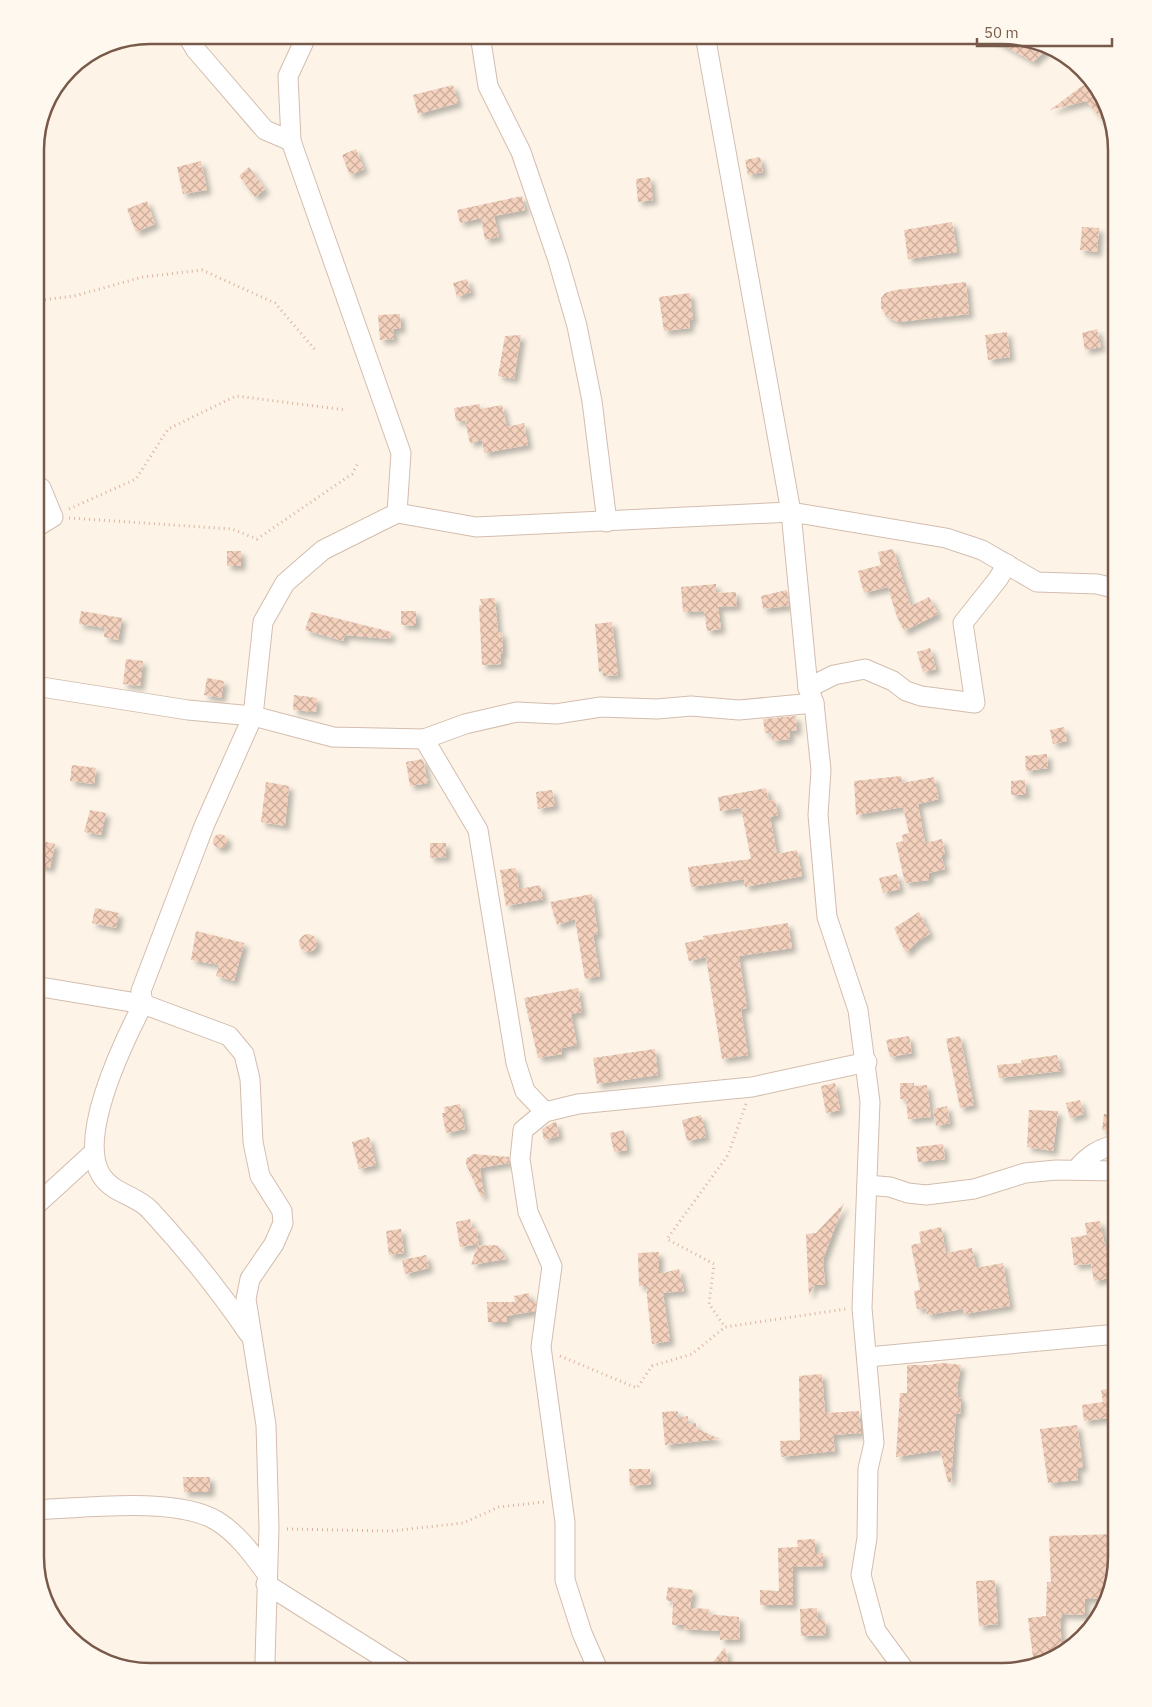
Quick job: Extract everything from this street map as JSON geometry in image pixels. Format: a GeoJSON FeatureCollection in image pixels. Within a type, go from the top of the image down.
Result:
{"type":"FeatureCollection","features":[{"type":"Feature","properties":{"kind":"street"},"geometry":{"type":"LineString","coordinates":[[192,44],[265,130],[291,141]]}},
{"type":"Feature","properties":{"kind":"street"},"geometry":{"type":"LineString","coordinates":[[303,44],[288,76],[291,141],[401,454],[397,513]]}},
{"type":"Feature","properties":{"kind":"street"},"geometry":{"type":"LineString","coordinates":[[481,44],[488,86],[521,152],[558,260],[577,326],[592,401],[607,522]]}},
{"type":"Feature","properties":{"kind":"street"},"geometry":{"type":"LineString","coordinates":[[707,44],[791,512],[821,770],[818,815],[827,917],[858,1010],[866,1062],[870,1102],[862,1308],[868,1357],[874,1443],[868,1469],[868,1538],[861,1575],[876,1631],[899,1663]]}},
{"type":"Feature","properties":{"kind":"street"},"geometry":{"type":"LineString","coordinates":[[44,495],[53,516],[44,522]]}},
{"type":"Feature","properties":{"kind":"street"},"geometry":{"type":"LineString","coordinates":[[251,1336],[221,1293],[148,1207],[115,1190],[101,1175],[93,1153],[97,1120],[121,1046],[143,1004],[141,991],[204,826],[253,716],[263,622],[285,583],[323,550],[397,513],[476,527],[791,512],[946,538],[982,550],[1037,582],[1097,584],[1108,587]]}},
{"type":"Feature","properties":{"kind":"street"},"geometry":{"type":"LineString","coordinates":[[44,687],[188,710],[253,716],[333,737],[424,739],[465,724],[517,712],[556,714],[601,707],[657,709],[691,706],[739,710],[811,696],[834,675],[866,669],[893,681],[906,691],[921,696],[975,703],[963,623],[998,579],[1007,564]]}},
{"type":"Feature","properties":{"kind":"street"},"geometry":{"type":"LineString","coordinates":[[424,739],[478,830],[516,1063],[525,1091],[545,1112]]}},
{"type":"Feature","properties":{"kind":"street"},"geometry":{"type":"LineString","coordinates":[[44,988],[143,1004],[230,1036],[244,1054],[250,1079],[253,1142],[260,1176],[282,1211],[282,1223],[274,1244],[250,1279],[246,1299],[266,1425],[269,1528],[265,1663]]}},
{"type":"Feature","properties":{"kind":"street"},"geometry":{"type":"LineString","coordinates":[[595,1663],[582,1632],[565,1580],[562,1500],[541,1347],[552,1266],[528,1212],[520,1159],[523,1130],[545,1112],[578,1104],[752,1087],[866,1062]]}},
{"type":"Feature","properties":{"kind":"street"},"geometry":{"type":"LineString","coordinates":[[1076,1170],[1086,1158],[1100,1149],[1108,1147]]}},
{"type":"Feature","properties":{"kind":"street"},"geometry":{"type":"LineString","coordinates":[[44,1198],[93,1153]]}},
{"type":"Feature","properties":{"kind":"street"},"geometry":{"type":"LineString","coordinates":[[867,1185],[890,1187],[908,1193],[948,1193],[995,1184],[1025,1173],[1076,1170],[1108,1171]]}},
{"type":"Feature","properties":{"kind":"street"},"geometry":{"type":"LineString","coordinates":[[868,1357],[1108,1335]]}},
{"type":"Feature","properties":{"kind":"street"},"geometry":{"type":"LineString","coordinates":[[44,1510],[150,1506],[191,1509],[218,1521],[246,1547],[267,1579],[393,1663]]}},
{"type":"Feature","properties":{"kind":"path"},"geometry":{"type":"LineString","coordinates":[[44,300],[74,296],[143,277],[202,270],[275,303],[317,352]]}},
{"type":"Feature","properties":{"kind":"path"},"geometry":{"type":"LineString","coordinates":[[53,516],[136,479],[168,429],[236,396],[346,410]]}},
{"type":"Feature","properties":{"kind":"path"},"geometry":{"type":"LineString","coordinates":[[53,516],[232,529],[257,539],[352,474],[358,463]]}},
{"type":"Feature","properties":{"kind":"path"},"geometry":{"type":"LineString","coordinates":[[725,1327],[709,1304],[714,1264],[667,1239],[728,1155],[752,1087]]}},
{"type":"Feature","properties":{"kind":"path"},"geometry":{"type":"LineString","coordinates":[[541,1347],[637,1388],[652,1366],[692,1354],[725,1327],[824,1311],[862,1308]]}},
{"type":"Feature","properties":{"kind":"path"},"geometry":{"type":"LineString","coordinates":[[269,1528],[391,1531],[463,1523],[499,1507],[562,1500]]}},
{"type":"Feature","properties":{"kind":"building"},"geometry":{"type":"Polygon","coordinates":[[[1001,44],[1023,46],[1043,52],[1033,62],[1001,44]]]}},
{"type":"Feature","properties":{"kind":"building"},"geometry":{"type":"Polygon","coordinates":[[[453,85],[458,103],[418,114],[413,95],[453,85]]]}},
{"type":"Feature","properties":{"kind":"building"},"geometry":{"type":"Polygon","coordinates":[[[1086,85],[1094,97],[1105,123],[1086,101],[1050,110],[1082,86],[1086,85]]]}},
{"type":"Feature","properties":{"kind":"building"},"geometry":{"type":"Polygon","coordinates":[[[356,149],[364,169],[350,175],[342,155],[356,149]]]}},
{"type":"Feature","properties":{"kind":"building"},"geometry":{"type":"Polygon","coordinates":[[[760,157],[763,172],[748,175],[745,160],[760,157]]]}},
{"type":"Feature","properties":{"kind":"building"},"geometry":{"type":"Polygon","coordinates":[[[201,161],[207,190],[183,194],[177,167],[201,161]]]}},
{"type":"Feature","properties":{"kind":"building"},"geometry":{"type":"Polygon","coordinates":[[[249,167],[265,189],[255,197],[239,176],[249,167]]]}},
{"type":"Feature","properties":{"kind":"building"},"geometry":{"type":"Polygon","coordinates":[[[650,177],[653,200],[638,202],[636,179],[650,177]]]}},
{"type":"Feature","properties":{"kind":"building"},"geometry":{"type":"Polygon","coordinates":[[[522,196],[525,210],[494,216],[499,237],[485,240],[481,218],[460,223],[457,210],[522,196]]]}},
{"type":"Feature","properties":{"kind":"building"},"geometry":{"type":"Polygon","coordinates":[[[147,201],[155,224],[136,232],[127,209],[147,201]]]}},
{"type":"Feature","properties":{"kind":"building"},"geometry":{"type":"Polygon","coordinates":[[[952,222],[957,252],[908,259],[904,230],[952,222]]]}},
{"type":"Feature","properties":{"kind":"building"},"geometry":{"type":"Polygon","coordinates":[[[1082,227],[1099,228],[1097,252],[1080,250],[1082,227]]]}},
{"type":"Feature","properties":{"kind":"building"},"geometry":{"type":"Polygon","coordinates":[[[467,279],[471,292],[457,297],[453,283],[467,279]]]}},
{"type":"Feature","properties":{"kind":"building"},"geometry":{"type":"Polygon","coordinates":[[[966,282],[969,314],[898,322],[887,317],[881,308],[881,298],[885,293],[895,290],[966,282]]]}},
{"type":"Feature","properties":{"kind":"building"},"geometry":{"type":"Polygon","coordinates":[[[690,293],[693,320],[689,320],[690,328],[664,331],[659,297],[690,293]]]}},
{"type":"Feature","properties":{"kind":"building"},"geometry":{"type":"Polygon","coordinates":[[[400,314],[401,329],[393,329],[394,339],[380,340],[378,315],[400,314]]]}},
{"type":"Feature","properties":{"kind":"building"},"geometry":{"type":"Polygon","coordinates":[[[1097,329],[1101,347],[1085,350],[1082,333],[1097,329]]]}},
{"type":"Feature","properties":{"kind":"building"},"geometry":{"type":"Polygon","coordinates":[[[1007,332],[1010,357],[988,360],[985,335],[1007,332]]]}},
{"type":"Feature","properties":{"kind":"building"},"geometry":{"type":"Polygon","coordinates":[[[521,335],[514,379],[498,376],[505,336],[521,335]]]}},
{"type":"Feature","properties":{"kind":"building"},"geometry":{"type":"Polygon","coordinates":[[[480,404],[480,409],[502,405],[507,427],[524,423],[528,445],[484,453],[482,440],[470,443],[465,421],[456,421],[454,408],[480,404]]]}},
{"type":"Feature","properties":{"kind":"building"},"geometry":{"type":"Polygon","coordinates":[[[893,549],[911,606],[929,597],[938,614],[904,631],[896,614],[888,587],[864,593],[858,571],[881,565],[878,552],[893,549]]]}},
{"type":"Feature","properties":{"kind":"building"},"geometry":{"type":"Polygon","coordinates":[[[227,551],[241,551],[241,566],[227,566],[227,551]]]}},
{"type":"Feature","properties":{"kind":"building"},"geometry":{"type":"Polygon","coordinates":[[[716,584],[716,593],[736,592],[737,606],[718,607],[721,629],[707,631],[704,611],[683,612],[681,587],[716,584]]]}},
{"type":"Feature","properties":{"kind":"building"},"geometry":{"type":"Polygon","coordinates":[[[787,590],[789,606],[763,609],[761,596],[787,590]]]}},
{"type":"Feature","properties":{"kind":"building"},"geometry":{"type":"Polygon","coordinates":[[[495,598],[498,633],[502,632],[503,654],[500,654],[501,664],[482,665],[479,605],[482,605],[480,599],[495,598]]]}},
{"type":"Feature","properties":{"kind":"building"},"geometry":{"type":"Polygon","coordinates":[[[81,611],[122,618],[118,640],[104,637],[105,628],[79,624],[81,611]]]}},
{"type":"Feature","properties":{"kind":"building"},"geometry":{"type":"Polygon","coordinates":[[[401,611],[416,611],[416,626],[401,625],[401,611]]]}},
{"type":"Feature","properties":{"kind":"building"},"geometry":{"type":"Polygon","coordinates":[[[311,612],[391,632],[390,639],[345,635],[343,641],[305,630],[311,612]]]}},
{"type":"Feature","properties":{"kind":"building"},"geometry":{"type":"Polygon","coordinates":[[[612,622],[618,675],[603,676],[603,671],[599,672],[595,624],[612,622]]]}},
{"type":"Feature","properties":{"kind":"building"},"geometry":{"type":"Polygon","coordinates":[[[930,648],[936,669],[923,672],[917,652],[930,648]]]}},
{"type":"Feature","properties":{"kind":"building"},"geometry":{"type":"Polygon","coordinates":[[[126,659],[143,661],[140,686],[123,684],[126,659]]]}},
{"type":"Feature","properties":{"kind":"building"},"geometry":{"type":"Polygon","coordinates":[[[207,678],[224,681],[221,698],[204,695],[207,678]]]}},
{"type":"Feature","properties":{"kind":"building"},"geometry":{"type":"Polygon","coordinates":[[[294,695],[317,698],[316,712],[293,710],[294,695]]]}},
{"type":"Feature","properties":{"kind":"building"},"geometry":{"type":"Polygon","coordinates":[[[796,716],[797,730],[789,731],[790,739],[772,741],[771,733],[765,733],[763,719],[796,716]]]}},
{"type":"Feature","properties":{"kind":"building"},"geometry":{"type":"Polygon","coordinates":[[[1064,727],[1067,741],[1053,744],[1050,730],[1064,727]]]}},
{"type":"Feature","properties":{"kind":"building"},"geometry":{"type":"Polygon","coordinates":[[[1047,754],[1048,768],[1026,771],[1025,756],[1047,754]]]}},
{"type":"Feature","properties":{"kind":"building"},"geometry":{"type":"Polygon","coordinates":[[[423,759],[428,783],[410,786],[406,762],[423,759]]]}},
{"type":"Feature","properties":{"kind":"building"},"geometry":{"type":"Polygon","coordinates":[[[72,765],[96,768],[94,784],[70,781],[72,765]]]}},
{"type":"Feature","properties":{"kind":"building"},"geometry":{"type":"Polygon","coordinates":[[[901,776],[902,783],[934,777],[939,799],[918,804],[925,843],[942,839],[945,855],[941,855],[945,869],[929,873],[929,880],[905,883],[896,843],[903,841],[902,835],[909,833],[903,807],[856,815],[854,781],[901,776]]]}},
{"type":"Feature","properties":{"kind":"building"},"geometry":{"type":"Polygon","coordinates":[[[1025,780],[1026,795],[1011,795],[1011,781],[1025,780]]]}},
{"type":"Feature","properties":{"kind":"building"},"geometry":{"type":"Polygon","coordinates":[[[266,782],[289,786],[285,826],[261,822],[266,782]]]}},
{"type":"Feature","properties":{"kind":"building"},"geometry":{"type":"Polygon","coordinates":[[[766,788],[769,801],[775,800],[778,815],[770,817],[777,854],[797,850],[802,876],[745,887],[744,879],[691,887],[688,867],[751,859],[741,808],[720,811],[718,797],[766,788]]]}},
{"type":"Feature","properties":{"kind":"building"},"geometry":{"type":"Polygon","coordinates":[[[552,790],[555,806],[538,809],[536,792],[552,790]]]}},
{"type":"Feature","properties":{"kind":"building"},"geometry":{"type":"Polygon","coordinates":[[[90,810],[106,813],[101,835],[84,832],[90,810]]]}},
{"type":"Feature","properties":{"kind":"building"},"geometry":{"type":"Polygon","coordinates":[[[217,834],[223,834],[227,841],[223,848],[217,848],[213,844],[213,838],[217,834]]]}},
{"type":"Feature","properties":{"kind":"building"},"geometry":{"type":"Polygon","coordinates":[[[44,841],[55,844],[50,868],[44,867],[44,841]]]}},
{"type":"Feature","properties":{"kind":"building"},"geometry":{"type":"Polygon","coordinates":[[[430,843],[446,843],[446,857],[430,858],[430,843]]]}},
{"type":"Feature","properties":{"kind":"building"},"geometry":{"type":"Polygon","coordinates":[[[516,868],[519,889],[540,885],[543,899],[506,906],[500,870],[516,868]]]}},
{"type":"Feature","properties":{"kind":"building"},"geometry":{"type":"Polygon","coordinates":[[[897,874],[900,889],[883,893],[879,878],[897,874]]]}},
{"type":"Feature","properties":{"kind":"building"},"geometry":{"type":"Polygon","coordinates":[[[592,894],[598,934],[593,935],[600,976],[585,979],[575,919],[557,925],[550,902],[592,894]]]}},
{"type":"Feature","properties":{"kind":"building"},"geometry":{"type":"Polygon","coordinates":[[[95,908],[119,913],[116,928],[92,923],[95,908]]]}},
{"type":"Feature","properties":{"kind":"building"},"geometry":{"type":"Polygon","coordinates":[[[919,912],[930,934],[919,940],[906,953],[894,928],[919,912]]]}},
{"type":"Feature","properties":{"kind":"building"},"geometry":{"type":"Polygon","coordinates":[[[788,923],[792,948],[739,956],[747,1008],[741,1009],[748,1055],[722,1059],[706,957],[689,961],[685,943],[704,939],[703,936],[788,923]]]}},
{"type":"Feature","properties":{"kind":"building"},"geometry":{"type":"Polygon","coordinates":[[[196,931],[244,943],[234,981],[216,976],[219,965],[191,960],[196,931]]]}},
{"type":"Feature","properties":{"kind":"building"},"geometry":{"type":"Polygon","coordinates":[[[308,934],[314,937],[317,943],[314,949],[308,952],[302,949],[299,943],[302,937],[308,934]]]}},
{"type":"Feature","properties":{"kind":"building"},"geometry":{"type":"Polygon","coordinates":[[[578,988],[582,1012],[571,1014],[577,1045],[561,1048],[562,1054],[538,1058],[524,998],[578,988]]]}},
{"type":"Feature","properties":{"kind":"building"},"geometry":{"type":"Polygon","coordinates":[[[909,1036],[912,1053],[890,1057],[886,1040],[909,1036]]]}},
{"type":"Feature","properties":{"kind":"building"},"geometry":{"type":"Polygon","coordinates":[[[960,1036],[974,1105],[960,1108],[946,1039],[960,1036]]]}},
{"type":"Feature","properties":{"kind":"building"},"geometry":{"type":"Polygon","coordinates":[[[655,1049],[658,1075],[597,1084],[593,1058],[655,1049]]]}},
{"type":"Feature","properties":{"kind":"building"},"geometry":{"type":"Polygon","coordinates":[[[1057,1055],[1061,1071],[999,1078],[997,1065],[1022,1063],[1021,1060],[1057,1055]]]}},
{"type":"Feature","properties":{"kind":"building"},"geometry":{"type":"Polygon","coordinates":[[[835,1083],[840,1110],[826,1113],[821,1086],[835,1083]]]}},
{"type":"Feature","properties":{"kind":"building"},"geometry":{"type":"Polygon","coordinates":[[[900,1083],[914,1083],[914,1086],[927,1085],[931,1117],[908,1119],[906,1099],[900,1099],[900,1083]]]}},
{"type":"Feature","properties":{"kind":"building"},"geometry":{"type":"Polygon","coordinates":[[[1080,1100],[1084,1114],[1070,1118],[1066,1103],[1080,1100]]]}},
{"type":"Feature","properties":{"kind":"building"},"geometry":{"type":"Polygon","coordinates":[[[460,1104],[465,1129],[446,1133],[442,1113],[445,1113],[444,1107],[460,1104]]]}},
{"type":"Feature","properties":{"kind":"building"},"geometry":{"type":"Polygon","coordinates":[[[947,1106],[950,1123],[936,1126],[933,1109],[947,1106]]]}},
{"type":"Feature","properties":{"kind":"building"},"geometry":{"type":"Polygon","coordinates":[[[1029,1110],[1058,1111],[1053,1151],[1027,1147],[1029,1110]]]}},
{"type":"Feature","properties":{"kind":"building"},"geometry":{"type":"Polygon","coordinates":[[[1104,1114],[1108,1115],[1108,1131],[1102,1130],[1104,1114]]]}},
{"type":"Feature","properties":{"kind":"building"},"geometry":{"type":"Polygon","coordinates":[[[701,1115],[706,1137],[687,1141],[682,1120],[701,1115]]]}},
{"type":"Feature","properties":{"kind":"building"},"geometry":{"type":"Polygon","coordinates":[[[556,1121],[559,1136],[544,1140],[542,1129],[556,1121]]]}},
{"type":"Feature","properties":{"kind":"building"},"geometry":{"type":"Polygon","coordinates":[[[624,1130],[627,1150],[614,1152],[610,1133],[624,1130]]]}},
{"type":"Feature","properties":{"kind":"building"},"geometry":{"type":"Polygon","coordinates":[[[369,1137],[376,1165],[359,1169],[352,1142],[369,1137]]]}},
{"type":"Feature","properties":{"kind":"building"},"geometry":{"type":"Polygon","coordinates":[[[943,1144],[945,1159],[918,1162],[916,1147],[943,1144]]]}},
{"type":"Feature","properties":{"kind":"building"},"geometry":{"type":"Polygon","coordinates":[[[473,1154],[509,1157],[509,1163],[480,1168],[484,1196],[481,1197],[466,1164],[466,1159],[473,1154]]]}},
{"type":"Feature","properties":{"kind":"building"},"geometry":{"type":"Polygon","coordinates":[[[844,1203],[823,1259],[825,1285],[814,1285],[809,1296],[806,1234],[816,1233],[844,1203]]]}},
{"type":"Feature","properties":{"kind":"building"},"geometry":{"type":"Polygon","coordinates":[[[470,1219],[472,1228],[476,1228],[479,1244],[460,1247],[456,1222],[470,1219]]]}},
{"type":"Feature","properties":{"kind":"building"},"geometry":{"type":"Polygon","coordinates":[[[1100,1221],[1106,1251],[1108,1251],[1108,1278],[1094,1281],[1091,1264],[1074,1265],[1071,1238],[1087,1235],[1085,1223],[1100,1221]]]}},
{"type":"Feature","properties":{"kind":"building"},"geometry":{"type":"Polygon","coordinates":[[[941,1227],[946,1253],[972,1248],[976,1268],[1003,1263],[1010,1306],[964,1314],[963,1309],[927,1315],[926,1308],[917,1309],[914,1291],[920,1290],[911,1245],[921,1243],[919,1232],[941,1227]]]}},
{"type":"Feature","properties":{"kind":"building"},"geometry":{"type":"Polygon","coordinates":[[[401,1229],[404,1253],[389,1255],[386,1231],[401,1229]]]}},
{"type":"Feature","properties":{"kind":"building"},"geometry":{"type":"Polygon","coordinates":[[[477,1246],[498,1246],[506,1259],[471,1265],[477,1246]]]}},
{"type":"Feature","properties":{"kind":"building"},"geometry":{"type":"Polygon","coordinates":[[[659,1252],[659,1274],[679,1269],[684,1291],[663,1293],[670,1341],[652,1344],[646,1286],[639,1286],[638,1253],[659,1252]]]}},
{"type":"Feature","properties":{"kind":"building"},"geometry":{"type":"Polygon","coordinates":[[[426,1255],[429,1268],[405,1274],[402,1260],[426,1255]]]}},
{"type":"Feature","properties":{"kind":"building"},"geometry":{"type":"Polygon","coordinates":[[[529,1293],[530,1301],[536,1301],[535,1311],[507,1316],[507,1322],[488,1322],[487,1302],[515,1302],[514,1296],[529,1293]]]}},
{"type":"Feature","properties":{"kind":"building"},"geometry":{"type":"Polygon","coordinates":[[[943,1363],[961,1365],[957,1388],[958,1397],[961,1398],[960,1414],[956,1413],[951,1482],[948,1482],[940,1450],[896,1457],[900,1393],[907,1393],[907,1365],[943,1363]]]}},
{"type":"Feature","properties":{"kind":"building"},"geometry":{"type":"Polygon","coordinates":[[[822,1374],[825,1413],[859,1411],[861,1433],[833,1435],[835,1451],[781,1457],[780,1441],[800,1440],[799,1376],[822,1374]]]}},
{"type":"Feature","properties":{"kind":"building"},"geometry":{"type":"Polygon","coordinates":[[[1108,1389],[1108,1418],[1084,1421],[1082,1405],[1103,1402],[1101,1390],[1108,1389]]]}},
{"type":"Feature","properties":{"kind":"building"},"geometry":{"type":"Polygon","coordinates":[[[678,1411],[678,1418],[688,1416],[688,1424],[696,1423],[696,1428],[719,1439],[665,1445],[662,1412],[678,1411]]]}},
{"type":"Feature","properties":{"kind":"building"},"geometry":{"type":"Polygon","coordinates":[[[1077,1425],[1083,1467],[1077,1468],[1078,1480],[1048,1483],[1040,1429],[1077,1425]]]}},
{"type":"Feature","properties":{"kind":"building"},"geometry":{"type":"Polygon","coordinates":[[[629,1469],[650,1469],[651,1484],[630,1486],[629,1469]]]}},
{"type":"Feature","properties":{"kind":"building"},"geometry":{"type":"Polygon","coordinates":[[[183,1477],[210,1477],[210,1492],[184,1492],[183,1477]]]}},
{"type":"Feature","properties":{"kind":"building"},"geometry":{"type":"Polygon","coordinates":[[[1108,1534],[1107,1571],[1100,1598],[1085,1599],[1085,1615],[1062,1614],[1060,1622],[1062,1644],[1053,1647],[1054,1650],[1043,1655],[1033,1657],[1028,1618],[1046,1616],[1047,1582],[1051,1582],[1049,1536],[1108,1534]]]}},
{"type":"Feature","properties":{"kind":"building"},"geometry":{"type":"Polygon","coordinates":[[[815,1539],[815,1553],[823,1553],[823,1566],[793,1567],[793,1605],[760,1605],[760,1590],[779,1591],[778,1548],[798,1547],[797,1540],[815,1539]]]}},
{"type":"Feature","properties":{"kind":"building"},"geometry":{"type":"Polygon","coordinates":[[[995,1580],[998,1624],[979,1626],[976,1581],[995,1580]]]}},
{"type":"Feature","properties":{"kind":"building"},"geometry":{"type":"Polygon","coordinates":[[[668,1587],[693,1590],[690,1608],[709,1609],[708,1614],[739,1617],[740,1639],[720,1640],[720,1631],[684,1629],[684,1625],[672,1625],[673,1602],[666,1600],[668,1587]]]}},
{"type":"Feature","properties":{"kind":"building"},"geometry":{"type":"Polygon","coordinates":[[[817,1608],[818,1620],[825,1620],[826,1635],[801,1636],[800,1609],[817,1608]]]}},
{"type":"Feature","properties":{"kind":"building"},"geometry":{"type":"Polygon","coordinates":[[[725,1647],[728,1663],[713,1662],[725,1647]]]}}]}
